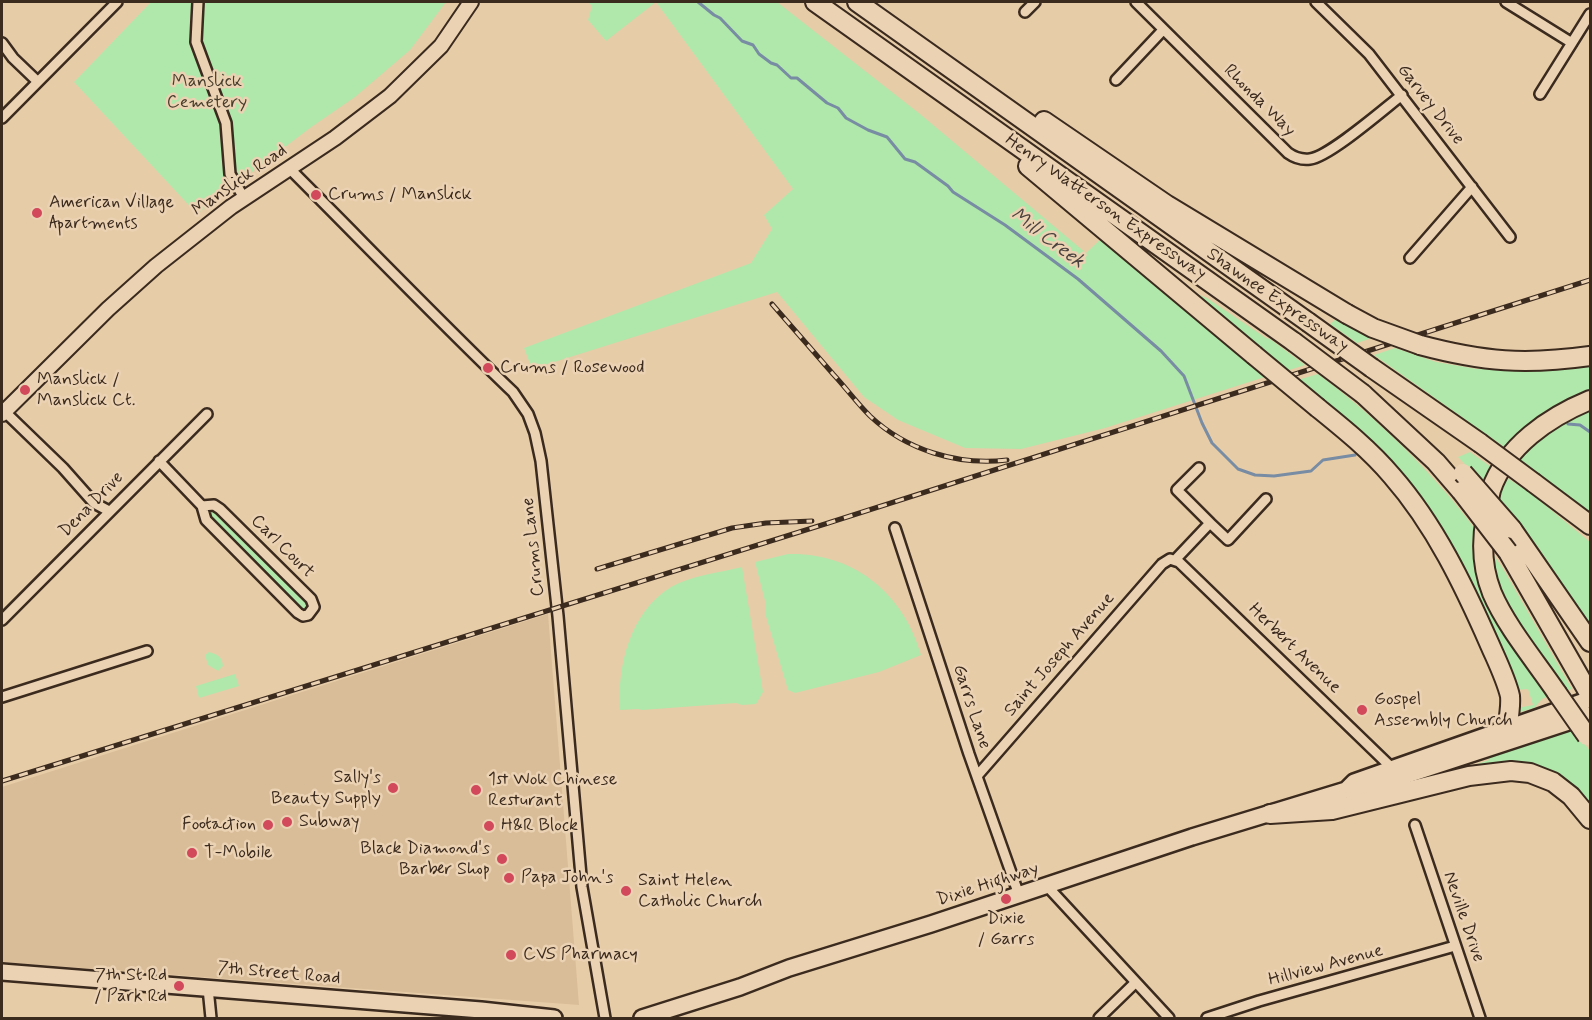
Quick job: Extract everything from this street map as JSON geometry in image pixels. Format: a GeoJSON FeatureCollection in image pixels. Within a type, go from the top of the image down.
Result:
{"type":"FeatureCollection","features":[{"type":"Feature","properties":{"kind":"highway","name":"Henry Watterson Expressway"},"geometry":{"type":"LineString","coordinates":[[815,2],[1294,342],[1363,394],[1436,462],[1462,482]]}},
{"type":"Feature","properties":{"kind":"highway"},"geometry":{"type":"LineString","coordinates":[[857,2],[964,77],[1022,107],[1167,205],[1373,328],[1420,345],[1464,357],[1505,362],[1542,362],[1590,356]]}},
{"type":"Feature","properties":{"kind":"highway","name":"Shawnee Expressway"},"geometry":{"type":"LineString","coordinates":[[964,77],[1479,443],[1590,525]]}},
{"type":"Feature","properties":{"kind":"highway"},"geometry":{"type":"LineString","coordinates":[[977,117],[1022,162],[1318,408],[1371,453],[1392,476],[1434,535],[1468,596],[1507,686],[1510,703],[1507,728]]}},
{"type":"Feature","properties":{"kind":"highway"},"geometry":{"type":"LineString","coordinates":[[1588,738],[1497,603],[1486,573],[1482,538],[1491,491],[1499,472],[1518,446],[1544,426],[1590,400]]}},
{"type":"Feature","properties":{"kind":"highway"},"geometry":{"type":"LineString","coordinates":[[1462,482],[1512,529],[1590,642]]}},
{"type":"Feature","properties":{"kind":"highway"},"geometry":{"type":"LineString","coordinates":[[1462,482],[1508,552],[1590,697]]}},
{"type":"Feature","properties":{"kind":"highway"},"geometry":{"type":"LineString","coordinates":[[1270,814],[1332,810],[1468,776],[1511,771],[1530,773],[1553,783],[1571,796],[1590,819]]}},
{"type":"Feature","properties":{"kind":"main road","name":"Manslick Road"},"geometry":{"type":"LineString","coordinates":[[2,409],[136,283],[186,241],[244,198],[363,119],[390,96],[441,46],[471,2]]}},
{"type":"Feature","properties":{"kind":"main road","name":"Dixie Highway"},"geometry":{"type":"LineString","coordinates":[[1346,790],[1354,782],[1590,697]]}},
{"type":"Feature","properties":{"kind":"main road","name":"Dixie Highway"},"geometry":{"type":"LineString","coordinates":[[642,1018],[1202,834],[1346,790],[1358,791],[1590,715]]}},
{"type":"Feature","properties":{"kind":"main road","name":"7th Street Road"},"geometry":{"type":"LineString","coordinates":[[2,972],[481,1010],[554,1018]]}},
{"type":"Feature","properties":{"kind":"street"},"geometry":{"type":"LineString","coordinates":[[198,2],[196,42],[226,123],[230,174],[244,198]]}},
{"type":"Feature","properties":{"kind":"street"},"geometry":{"type":"LineString","coordinates":[[1025,12],[1035,2]]}},
{"type":"Feature","properties":{"kind":"street","name":"Rhonda Way"},"geometry":{"type":"LineString","coordinates":[[1136,2],[1288,153],[1300,159],[1318,157],[1331,149],[1402,95]]}},
{"type":"Feature","properties":{"kind":"street","name":"Garvey Drive"},"geometry":{"type":"LineString","coordinates":[[1316,2],[1369,54],[1510,237]]}},
{"type":"Feature","properties":{"kind":"street"},"geometry":{"type":"LineString","coordinates":[[1506,2],[1572,43]]}},
{"type":"Feature","properties":{"kind":"street"},"geometry":{"type":"LineString","coordinates":[[2,118],[114,3]]}},
{"type":"Feature","properties":{"kind":"street"},"geometry":{"type":"LineString","coordinates":[[1540,94],[1590,17]]}},
{"type":"Feature","properties":{"kind":"street"},"geometry":{"type":"LineString","coordinates":[[1116,80],[1163,30]]}},
{"type":"Feature","properties":{"kind":"street"},"geometry":{"type":"LineString","coordinates":[[2,43],[37,81]]}},
{"type":"Feature","properties":{"kind":"street","name":"Crums Lane"},"geometry":{"type":"LineString","coordinates":[[289,168],[513,392],[523,405],[532,424],[541,461],[558,616],[582,887],[605,1018]]}},
{"type":"Feature","properties":{"kind":"street"},"geometry":{"type":"LineString","coordinates":[[1410,258],[1473,187]]}},
{"type":"Feature","properties":{"kind":"street"},"geometry":{"type":"LineString","coordinates":[[2,409],[63,468],[94,503],[109,511]]}},
{"type":"Feature","properties":{"kind":"street","name":"Dena Drive"},"geometry":{"type":"LineString","coordinates":[[2,620],[207,414]]}},
{"type":"Feature","properties":{"kind":"street","name":"Carl Court"},"geometry":{"type":"LineString","coordinates":[[159,461],[202,506],[206,520],[298,614],[303,616],[311,613],[314,607],[311,599],[220,509],[214,505],[202,506]]}},
{"type":"Feature","properties":{"kind":"street"},"geometry":{"type":"LineString","coordinates":[[1199,468],[1178,490],[1228,540],[1266,499]]}},
{"type":"Feature","properties":{"kind":"street","name":"Saint Joseph Avenue"},"geometry":{"type":"LineString","coordinates":[[977,776],[1162,564],[1173,560],[1210,523]]}},
{"type":"Feature","properties":{"kind":"street","name":"Garrs Lane"},"geometry":{"type":"LineString","coordinates":[[895,528],[1019,895]]}},
{"type":"Feature","properties":{"kind":"street","name":"Herbert Avenue"},"geometry":{"type":"LineString","coordinates":[[1173,560],[1220,601],[1392,768]]}},
{"type":"Feature","properties":{"kind":"street"},"geometry":{"type":"LineString","coordinates":[[2,696],[147,651]]}},
{"type":"Feature","properties":{"kind":"street","name":"Neville Drive"},"geometry":{"type":"LineString","coordinates":[[1415,825],[1480,1018]]}},
{"type":"Feature","properties":{"kind":"street"},"geometry":{"type":"LineString","coordinates":[[1047,886],[1169,1018]]}},
{"type":"Feature","properties":{"kind":"street","name":"Hillview Avenue"},"geometry":{"type":"LineString","coordinates":[[1207,1018],[1259,1001],[1455,946]]}},
{"type":"Feature","properties":{"kind":"street"},"geometry":{"type":"LineString","coordinates":[[1100,1018],[1135,983]]}},
{"type":"Feature","properties":{"kind":"street"},"geometry":{"type":"LineString","coordinates":[[208,988],[211,1018]]}},
{"type":"Feature","properties":{"kind":"shaded area"},"geometry":{"type":"Polygon","coordinates":[[[548,614],[579,1005],[2,962],[2,787],[548,614]]]}},
{"type":"Feature","properties":{"kind":"green space","name":"Manslick Cemetery"},"geometry":{"type":"Polygon","coordinates":[[[151,2],[446,2],[410,50],[355,97],[310,128],[197,214],[74,82],[151,2]]]}},
{"type":"Feature","properties":{"kind":"green space"},"geometry":{"type":"Polygon","coordinates":[[[588,2],[656,2],[606,41],[588,20],[592,6],[588,2]]]}},
{"type":"Feature","properties":{"kind":"green space"},"geometry":{"type":"Polygon","coordinates":[[[656,2],[777,2],[920,114],[1086,253],[1103,237],[1268,376],[1105,428],[1021,449],[965,448],[898,420],[864,397],[777,292],[532,369],[524,348],[751,263],[772,229],[764,215],[793,189],[656,2]]]}},
{"type":"Feature","properties":{"kind":"green space"},"geometry":{"type":"Polygon","coordinates":[[[1197,294],[1207,298],[1270,339],[1305,365],[1283,372],[1197,294]]]}},
{"type":"Feature","properties":{"kind":"green space"},"geometry":{"type":"Polygon","coordinates":[[[1336,319],[1372,338],[1357,343],[1330,324],[1336,319]]]}},
{"type":"Feature","properties":{"kind":"green space"},"geometry":{"type":"Polygon","coordinates":[[[1395,348],[1436,362],[1477,369],[1590,365],[1590,393],[1507,449],[1374,355],[1395,348]]]}},
{"type":"Feature","properties":{"kind":"green space"},"geometry":{"type":"Polygon","coordinates":[[[1318,374],[1404,448],[1443,489],[1478,533],[1475,547],[1551,695],[1542,699],[1534,708],[1517,713],[1517,708],[1533,705],[1528,689],[1515,690],[1441,535],[1294,381],[1318,374]]]}},
{"type":"Feature","properties":{"kind":"green space"},"geometry":{"type":"Polygon","coordinates":[[[1590,407],[1590,513],[1517,457],[1530,442],[1590,407]]]}},
{"type":"Feature","properties":{"kind":"green space"},"geometry":{"type":"Polygon","coordinates":[[[1470,452],[1494,469],[1485,485],[1458,457],[1470,452]]]}},
{"type":"Feature","properties":{"kind":"green space"},"geometry":{"type":"Polygon","coordinates":[[[1504,476],[1529,492],[1590,542],[1590,625],[1538,547],[1495,495],[1504,476]]]}},
{"type":"Feature","properties":{"kind":"green space"},"geometry":{"type":"Polygon","coordinates":[[[215,511],[308,602],[308,609],[299,608],[209,518],[210,512],[215,511]]]}},
{"type":"Feature","properties":{"kind":"green space"},"geometry":{"type":"Polygon","coordinates":[[[1487,546],[1502,567],[1572,689],[1563,691],[1501,597],[1487,546]]]}},
{"type":"Feature","properties":{"kind":"green space"},"geometry":{"type":"Polygon","coordinates":[[[788,554],[812,555],[834,560],[855,569],[873,581],[902,613],[921,655],[879,672],[795,693],[788,690],[765,613],[765,601],[755,562],[788,554]]]}},
{"type":"Feature","properties":{"kind":"green space"},"geometry":{"type":"Polygon","coordinates":[[[742,567],[763,692],[756,704],[736,703],[620,710],[624,658],[636,625],[645,611],[657,598],[679,583],[742,567]]]}},
{"type":"Feature","properties":{"kind":"green space"},"geometry":{"type":"Polygon","coordinates":[[[209,652],[222,660],[223,666],[218,671],[208,665],[205,655],[209,652]]]}},
{"type":"Feature","properties":{"kind":"green space"},"geometry":{"type":"Polygon","coordinates":[[[235,674],[239,686],[199,698],[196,686],[235,674]]]}},
{"type":"Feature","properties":{"kind":"green space"},"geometry":{"type":"Polygon","coordinates":[[[1573,729],[1590,751],[1590,813],[1533,772],[1465,768],[1489,760],[1487,755],[1573,729]]]}},
{"type":"Feature","properties":{"kind":"waterway","name":"Mill Creek"},"geometry":{"type":"LineString","coordinates":[[698,2],[720,18],[742,41],[753,45],[759,54],[777,65],[791,78],[797,78],[827,103],[838,108],[846,118],[887,137],[905,159],[915,162],[953,192],[1005,225],[1078,279],[1161,351],[1184,376],[1212,443],[1238,469],[1255,475],[1274,476],[1311,471],[1323,460],[1355,455]]}},
{"type":"Feature","properties":{"kind":"waterway","name":"Mill Creek"},"geometry":{"type":"LineString","coordinates":[[1568,424],[1580,425],[1590,432]]}},
{"type":"Feature","properties":{"kind":"railway"},"geometry":{"type":"LineString","coordinates":[[2,781],[825,524],[1590,280]]}},
{"type":"Feature","properties":{"kind":"railway"},"geometry":{"type":"LineString","coordinates":[[772,304],[870,416],[884,428],[916,446],[952,458],[1007,460]]}},
{"type":"Feature","properties":{"kind":"railway"},"geometry":{"type":"LineString","coordinates":[[597,569],[732,528],[766,523],[812,521]]}},
{"type":"Feature","properties":{"kind":"place","name":"Crums / Manslick"},"geometry":{"type":"Point","coordinates":[316,195]}},
{"type":"Feature","properties":{"kind":"place","name":"American Village Apartments"},"geometry":{"type":"Point","coordinates":[37,213]}},
{"type":"Feature","properties":{"kind":"place","name":"Crums / Rosewood"},"geometry":{"type":"Point","coordinates":[488,368]}},
{"type":"Feature","properties":{"kind":"place","name":"Manslick / Manslick Ct."},"geometry":{"type":"Point","coordinates":[25,390]}},
{"type":"Feature","properties":{"kind":"place","name":"Gospel Assembly Church"},"geometry":{"type":"Point","coordinates":[1362,710]}},
{"type":"Feature","properties":{"kind":"place","name":"Sally's Beauty Supply"},"geometry":{"type":"Point","coordinates":[393,788]}},
{"type":"Feature","properties":{"kind":"place","name":"1st Wok Chinese Resturant"},"geometry":{"type":"Point","coordinates":[476,790]}},
{"type":"Feature","properties":{"kind":"place","name":"Subway"},"geometry":{"type":"Point","coordinates":[287,822]}},
{"type":"Feature","properties":{"kind":"place","name":"Footaction"},"geometry":{"type":"Point","coordinates":[268,825]}},
{"type":"Feature","properties":{"kind":"place","name":"H&R Block"},"geometry":{"type":"Point","coordinates":[489,826]}},
{"type":"Feature","properties":{"kind":"place","name":"T-Mobile"},"geometry":{"type":"Point","coordinates":[192,853]}},
{"type":"Feature","properties":{"kind":"place","name":"Black Diamond's Barber Shop"},"geometry":{"type":"Point","coordinates":[502,859]}},
{"type":"Feature","properties":{"kind":"place","name":"Papa John's"},"geometry":{"type":"Point","coordinates":[509,878]}},
{"type":"Feature","properties":{"kind":"place","name":"Saint Helen Catholic Church"},"geometry":{"type":"Point","coordinates":[626,891]}},
{"type":"Feature","properties":{"kind":"place","name":"Dixie / Garrs"},"geometry":{"type":"Point","coordinates":[1006,899]}},
{"type":"Feature","properties":{"kind":"place","name":"CVS Pharmacy"},"geometry":{"type":"Point","coordinates":[511,955]}},
{"type":"Feature","properties":{"kind":"place","name":"7th St Rd / Park Rd"},"geometry":{"type":"Point","coordinates":[179,986]}}]}
